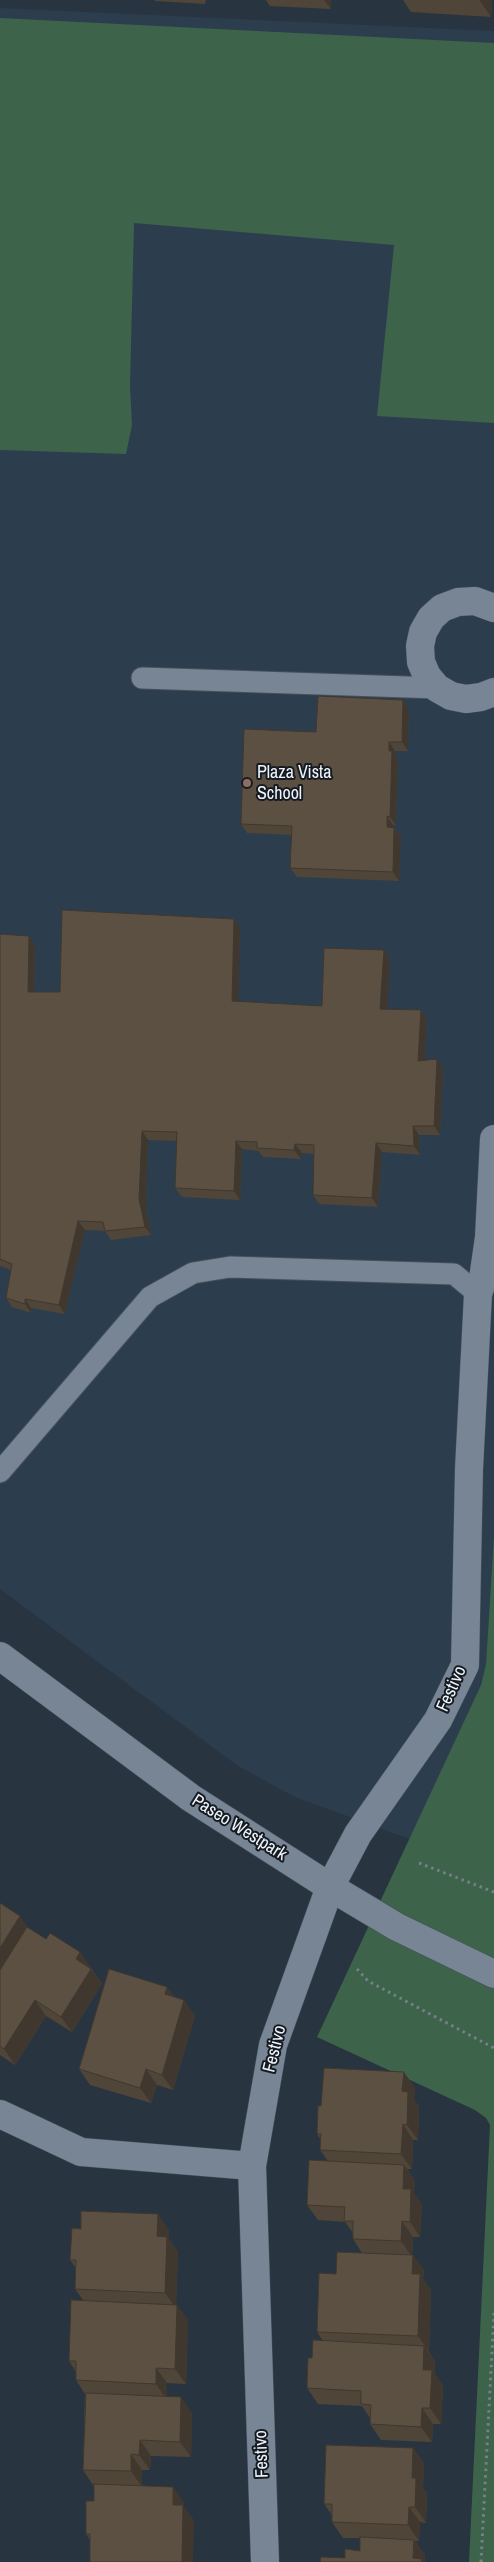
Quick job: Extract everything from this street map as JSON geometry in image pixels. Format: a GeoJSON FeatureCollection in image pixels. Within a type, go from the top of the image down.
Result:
{"type":"FeatureCollection","features":[{"type":"Feature","properties":{"kind":"street"},"geometry":{"type":"LineString","coordinates":[[494,608],[475,601],[458,602],[442,608],[431,618],[423,632],[420,646],[421,662],[427,676],[438,688],[451,696],[466,699],[481,697],[494,692]]}},
{"type":"Feature","properties":{"kind":"street","name":"Festivo"},"geometry":{"type":"LineString","coordinates":[[265,2562],[252,2166],[273,2045],[330,1887],[358,1834],[438,1720],[465,1665],[469,1469],[478,1294],[483,1279],[489,1237],[494,1139]]}},
{"type":"Feature","properties":{"kind":"street","name":"Paseo Westpark"},"geometry":{"type":"LineString","coordinates":[[0,1656],[191,1798],[330,1887],[397,1927],[494,1974]]}},
{"type":"Feature","properties":{"kind":"street"},"geometry":{"type":"LineString","coordinates":[[0,2114],[81,2152],[252,2166]]}},
{"type":"Feature","properties":{"kind":"lane"},"geometry":{"type":"LineString","coordinates":[[142,678],[438,688]]}},
{"type":"Feature","properties":{"kind":"lane"},"geometry":{"type":"LineString","coordinates":[[0,1472],[150,1297],[193,1273],[230,1267],[454,1274],[478,1294]]}},
{"type":"Feature","properties":{"kind":"path"},"geometry":{"type":"LineString","coordinates":[[419,1863],[494,1892]]}},
{"type":"Feature","properties":{"kind":"path"},"geometry":{"type":"LineString","coordinates":[[357,1969],[368,1982],[494,2048]]}},
{"type":"Feature","properties":{"kind":"path"},"geometry":{"type":"LineString","coordinates":[[481,2562],[494,2313]]}},
{"type":"Feature","properties":{"kind":"shaded area","name":"Plaza Vista School"},"geometry":{"type":"Polygon","coordinates":[[[0,8],[494,31],[494,1535],[486,1664],[481,1685],[410,1839],[295,1797],[238,1766],[0,1589],[0,8]]]}},
{"type":"Feature","properties":{"kind":"green space"},"geometry":{"type":"Polygon","coordinates":[[[0,18],[494,43],[494,423],[377,416],[394,245],[134,223],[130,386],[132,425],[126,454],[0,450],[0,18]]]}},
{"type":"Feature","properties":{"kind":"green space"},"geometry":{"type":"Polygon","coordinates":[[[494,1535],[494,2562],[469,2562],[490,2125],[486,2118],[475,2110],[317,2037],[481,1685],[486,1664],[494,1535]]]}},
{"type":"Feature","properties":{"kind":"building"},"geometry":{"type":"Polygon","coordinates":[[[318,696],[403,700],[402,742],[389,742],[389,751],[392,751],[390,817],[387,816],[387,827],[394,828],[393,872],[290,868],[292,826],[241,824],[244,729],[316,732],[318,696]]]}},
{"type":"Feature","properties":{"kind":"building"},"geometry":{"type":"Polygon","coordinates":[[[62,910],[234,919],[232,1001],[322,1006],[324,948],[384,950],[380,1009],[421,1010],[418,1061],[437,1059],[434,1126],[413,1126],[414,1146],[376,1143],[372,1198],[313,1195],[314,1145],[295,1144],[294,1150],[257,1148],[257,1142],[236,1141],[234,1191],[175,1188],[177,1132],[142,1131],[139,1199],[145,1227],[105,1231],[103,1222],[78,1221],[59,1305],[25,1299],[25,1304],[6,1298],[12,1264],[0,1259],[0,934],[29,936],[28,992],[60,992],[62,910]]]}},
{"type":"Feature","properties":{"kind":"building"},"geometry":{"type":"Polygon","coordinates":[[[0,1903],[20,1916],[0,1948],[0,1903]]]}},
{"type":"Feature","properties":{"kind":"building"},"geometry":{"type":"Polygon","coordinates":[[[27,1927],[46,1939],[50,1933],[80,1952],[76,1959],[91,1969],[61,2017],[35,2000],[4,2049],[0,2046],[0,1970],[27,1927]]]}},
{"type":"Feature","properties":{"kind":"building"},"geometry":{"type":"Polygon","coordinates":[[[109,1969],[167,1987],[165,1994],[184,2000],[162,2075],[146,2069],[140,2088],[79,2069],[109,1969]]]}},
{"type":"Feature","properties":{"kind":"building"},"geometry":{"type":"Polygon","coordinates":[[[324,2068],[404,2072],[402,2091],[408,2092],[407,2125],[403,2124],[401,2154],[320,2150],[321,2134],[317,2134],[318,2106],[321,2106],[324,2068]]]}},
{"type":"Feature","properties":{"kind":"building"},"geometry":{"type":"Polygon","coordinates":[[[309,2160],[404,2165],[403,2189],[411,2189],[410,2222],[402,2221],[401,2241],[353,2239],[353,2221],[344,2221],[345,2207],[307,2205],[309,2160]]]}},
{"type":"Feature","properties":{"kind":"building"},"geometry":{"type":"Polygon","coordinates":[[[81,2211],[158,2214],[157,2236],[167,2237],[165,2293],[75,2289],[76,2260],[70,2260],[72,2228],[81,2229],[81,2211]]]}},
{"type":"Feature","properties":{"kind":"building"},"geometry":{"type":"Polygon","coordinates":[[[337,2252],[413,2255],[412,2274],[420,2274],[418,2336],[317,2332],[319,2273],[336,2274],[337,2252]]]}},
{"type":"Feature","properties":{"kind":"building"},"geometry":{"type":"Polygon","coordinates":[[[71,2300],[177,2305],[175,2369],[156,2368],[156,2384],[76,2380],[76,2361],[69,2361],[71,2300]]]}},
{"type":"Feature","properties":{"kind":"building"},"geometry":{"type":"Polygon","coordinates":[[[313,2340],[424,2346],[423,2370],[432,2370],[430,2408],[422,2408],[421,2427],[370,2424],[371,2405],[361,2404],[361,2391],[307,2388],[308,2358],[312,2358],[313,2340]]]}},
{"type":"Feature","properties":{"kind":"building"},"geometry":{"type":"Polygon","coordinates":[[[86,2393],[181,2397],[180,2442],[140,2440],[139,2455],[131,2454],[131,2471],[83,2470],[86,2393]]]}},
{"type":"Feature","properties":{"kind":"building"},"geometry":{"type":"Polygon","coordinates":[[[326,2445],[413,2448],[412,2478],[416,2478],[415,2507],[409,2507],[408,2525],[332,2522],[332,2504],[324,2504],[326,2445]]]}},
{"type":"Feature","properties":{"kind":"building"},"geometry":{"type":"Polygon","coordinates":[[[94,2484],[173,2487],[173,2505],[183,2505],[182,2562],[90,2562],[90,2534],[86,2534],[86,2501],[94,2501],[94,2484]]]}},
{"type":"Feature","properties":{"kind":"building"},"geometry":{"type":"Polygon","coordinates":[[[360,2537],[414,2540],[413,2558],[422,2559],[421,2562],[320,2562],[321,2557],[345,2558],[345,2549],[360,2551],[360,2537]]]}},
{"type":"Feature","properties":{"kind":"place","name":"Plaza Vista School"},"geometry":{"type":"Point","coordinates":[247,783]}}]}
